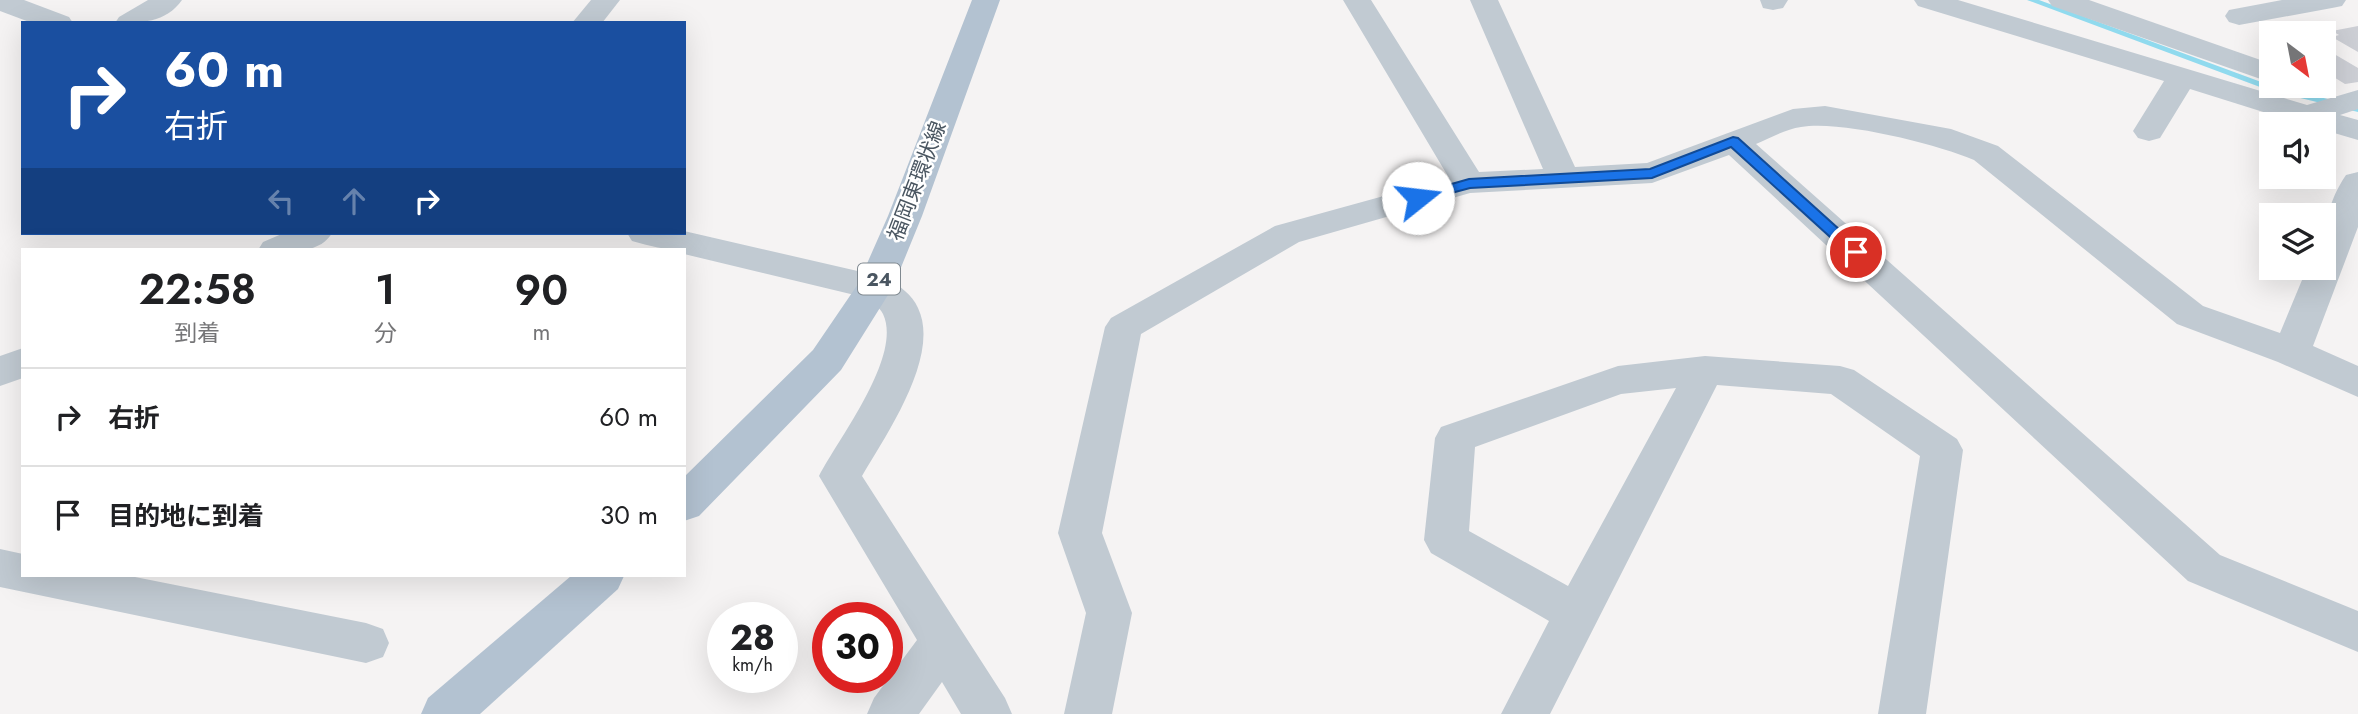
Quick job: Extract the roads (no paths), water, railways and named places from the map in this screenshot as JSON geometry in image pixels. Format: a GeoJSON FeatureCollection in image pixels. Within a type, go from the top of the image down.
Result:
{"type":"FeatureCollection","features":[{"type":"Feature","properties":{"kind":"main road","name":"福岡東環状線"},"geometry":{"type":"LineString","coordinates":[[686,502],[827,360],[875,287],[905,216],[986,0]]}},
{"type":"Feature","properties":{"kind":"main road"},"geometry":{"type":"LineString","coordinates":[[445,714],[602,577]]}},
{"type":"Feature","properties":{"kind":"street"},"geometry":{"type":"LineString","coordinates":[[132,21],[168,0]]}},
{"type":"Feature","properties":{"kind":"street"},"geometry":{"type":"LineString","coordinates":[[588,21],[606,0]]}},
{"type":"Feature","properties":{"kind":"street"},"geometry":{"type":"LineString","coordinates":[[1357,0],[1482,183]]}},
{"type":"Feature","properties":{"kind":"street"},"geometry":{"type":"LineString","coordinates":[[1484,0],[1564,178]]}},
{"type":"Feature","properties":{"kind":"street"},"geometry":{"type":"LineString","coordinates":[[1928,0],[2296,112]]}},
{"type":"Feature","properties":{"kind":"street"},"geometry":{"type":"LineString","coordinates":[[2062,0],[2259,69]]}},
{"type":"Feature","properties":{"kind":"street"},"geometry":{"type":"LineString","coordinates":[[2233,8],[2332,0]]}},
{"type":"Feature","properties":{"kind":"street"},"geometry":{"type":"LineString","coordinates":[[0,1],[54,21]]}},
{"type":"Feature","properties":{"kind":"street"},"geometry":{"type":"LineString","coordinates":[[2233,8],[2259,45]]}},
{"type":"Feature","properties":{"kind":"street"},"geometry":{"type":"LineString","coordinates":[[2149,131],[2182,77]]}},
{"type":"Feature","properties":{"kind":"street"},"geometry":{"type":"LineString","coordinates":[[2316,112],[2358,99]]}},
{"type":"Feature","properties":{"kind":"street"},"geometry":{"type":"LineString","coordinates":[[1088,714],[1109,613],[1080,533],[1124,327],[1287,234],[1482,183],[1652,173],[1793,118],[1825,115],[1951,139],[1986,153],[2190,315],[2292,352],[2358,383]]}},
{"type":"Feature","properties":{"kind":"street"},"geometry":{"type":"LineString","coordinates":[[2336,124],[2358,130]]}},
{"type":"Feature","properties":{"kind":"street"},"geometry":{"type":"LineString","coordinates":[[1733,141],[2204,568],[2358,632]]}},
{"type":"Feature","properties":{"kind":"street"},"geometry":{"type":"LineString","coordinates":[[2292,352],[2358,182]]}},
{"type":"Feature","properties":{"kind":"street"},"geometry":{"type":"LineString","coordinates":[[281,248],[310,235]]}},
{"type":"Feature","properties":{"kind":"street"},"geometry":{"type":"LineString","coordinates":[[653,235],[875,287],[900,307],[906,328],[904,344],[889,393],[840,476],[988,714]]}},
{"type":"Feature","properties":{"kind":"street"},"geometry":{"type":"LineString","coordinates":[[0,372],[21,363]]}},
{"type":"Feature","properties":{"kind":"street"},"geometry":{"type":"LineString","coordinates":[[1525,714],[1705,370]]}},
{"type":"Feature","properties":{"kind":"street"},"geometry":{"type":"LineString","coordinates":[[1577,614],[1446,540],[1455,438],[1618,380],[1705,370],[1840,380],[1942,450],[1902,714]]}},
{"type":"Feature","properties":{"kind":"street"},"geometry":{"type":"LineString","coordinates":[[0,568],[21,573]]}},
{"type":"Feature","properties":{"kind":"street"},"geometry":{"type":"LineString","coordinates":[[42,577],[366,643]]}},
{"type":"Feature","properties":{"kind":"street"},"geometry":{"type":"LineString","coordinates":[[891,714],[943,642]]}},
{"type":"Feature","properties":{"kind":"waterway"},"geometry":{"type":"LineString","coordinates":[[2031,0],[2271,88],[2358,109]]}}]}
